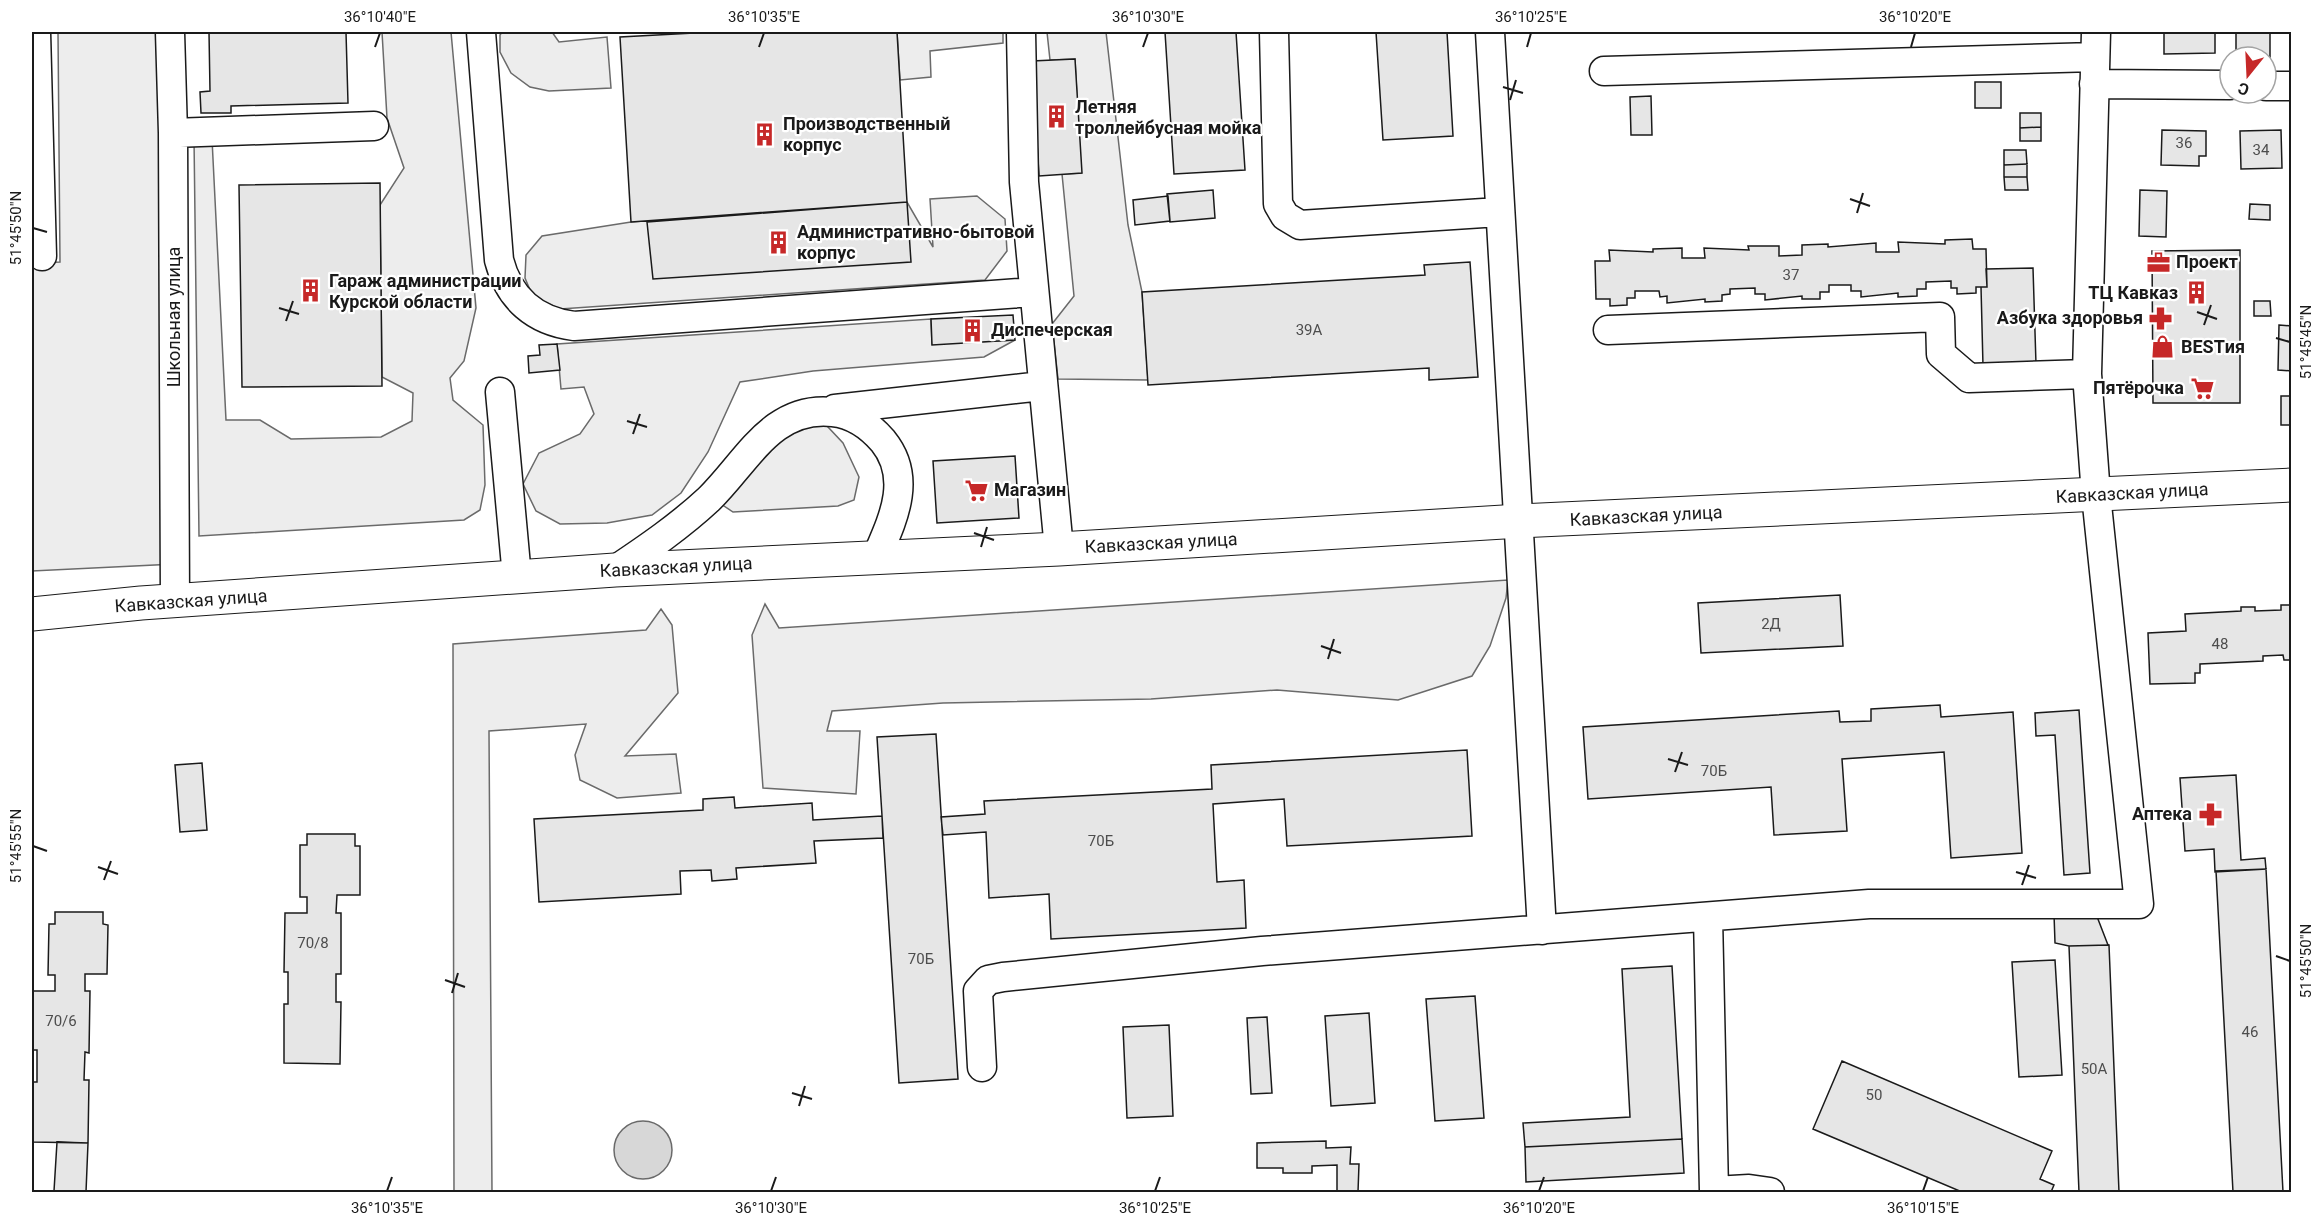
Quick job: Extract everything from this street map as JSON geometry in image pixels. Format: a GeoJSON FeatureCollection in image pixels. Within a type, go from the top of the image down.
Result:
{"type":"FeatureCollection","features":[{"type":"Feature","properties":{"kind":"main road","name":"Кавказская улица"},"geometry":{"type":"LineString","coordinates":[[32,614],[615,570],[1059,549],[1520,521],[2292,485]]}},
{"type":"Feature","properties":{"kind":"street"},"geometry":{"type":"LineString","coordinates":[[36,32],[42,256]]}},
{"type":"Feature","properties":{"kind":"street","name":"Школьная улица"},"geometry":{"type":"LineString","coordinates":[[170,32],[173,133],[175,602]]}},
{"type":"Feature","properties":{"kind":"street"},"geometry":{"type":"LineString","coordinates":[[481,32],[499,260],[510,289],[531,311],[544,319],[574,326],[1034,292]]}},
{"type":"Feature","properties":{"kind":"street"},"geometry":{"type":"LineString","coordinates":[[1021,32],[1024,182],[1059,549]]}},
{"type":"Feature","properties":{"kind":"street"},"geometry":{"type":"LineString","coordinates":[[1274,32],[1278,204],[1285,216],[1300,225],[1499,212]]}},
{"type":"Feature","properties":{"kind":"street"},"geometry":{"type":"LineString","coordinates":[[1490,32],[1542,930]]}},
{"type":"Feature","properties":{"kind":"street"},"geometry":{"type":"LineString","coordinates":[[982,1066],[978,991],[988,980],[1262,951],[1869,904],[2139,904],[2096,495],[2087,374],[2095,57]]}},
{"type":"Feature","properties":{"kind":"street"},"geometry":{"type":"LineString","coordinates":[[1604,71],[2095,57],[2218,83]]}},
{"type":"Feature","properties":{"kind":"street"},"geometry":{"type":"LineString","coordinates":[[173,133],[374,126]]}},
{"type":"Feature","properties":{"kind":"street"},"geometry":{"type":"LineString","coordinates":[[1608,330],[1940,317],[1941,354],[1969,378],[2087,374]]}},
{"type":"Feature","properties":{"kind":"street"},"geometry":{"type":"LineString","coordinates":[[615,570],[681,524],[703,504],[770,430],[795,416],[1042,386]]}},
{"type":"Feature","properties":{"kind":"street"},"geometry":{"type":"LineString","coordinates":[[500,392],[517,577]]}},
{"type":"Feature","properties":{"kind":"street"},"geometry":{"type":"LineString","coordinates":[[824,411],[838,412],[865,424],[876,433],[893,457],[898,480],[898,502],[877,556]]}},
{"type":"Feature","properties":{"kind":"street"},"geometry":{"type":"LineString","coordinates":[[1708,917],[1714,1191],[1749,1189],[1770,1192]]}},
{"type":"Feature","properties":{"kind":"shaded area"},"geometry":{"type":"Polygon","coordinates":[[[58,32],[168,32],[175,564],[32,571],[32,263],[60,262],[58,32]]]}},
{"type":"Feature","properties":{"kind":"shaded area"},"geometry":{"type":"Polygon","coordinates":[[[382,32],[451,32],[476,308],[464,361],[450,378],[453,400],[483,425],[485,485],[480,510],[464,520],[199,536],[194,138],[212,139],[226,420],[260,420],[291,439],[381,437],[412,421],[413,393],[382,377],[380,205],[404,168],[387,118],[382,32]]]}},
{"type":"Feature","properties":{"kind":"shaded area"},"geometry":{"type":"Polygon","coordinates":[[[502,32],[552,32],[559,42],[607,37],[611,88],[549,91],[530,87],[511,73],[500,52],[502,32]]]}},
{"type":"Feature","properties":{"kind":"shaded area"},"geometry":{"type":"Polygon","coordinates":[[[897,32],[1003,32],[1003,43],[930,51],[931,77],[900,80],[897,32]]]}},
{"type":"Feature","properties":{"kind":"shaded area"},"geometry":{"type":"Polygon","coordinates":[[[1047,32],[1106,32],[1128,225],[1142,292],[1148,380],[1058,379],[1052,324],[1074,296],[1062,174],[1081,173],[1075,59],[1050,60],[1047,32]]]}},
{"type":"Feature","properties":{"kind":"shaded area"},"geometry":{"type":"Polygon","coordinates":[[[977,196],[1005,219],[1007,251],[985,280],[560,309],[533,297],[525,278],[526,255],[542,236],[631,222],[907,202],[933,247],[930,199],[977,196]]]}},
{"type":"Feature","properties":{"kind":"shaded area"},"geometry":{"type":"Polygon","coordinates":[[[931,319],[932,344],[1015,340],[984,357],[813,371],[740,382],[708,452],[681,493],[652,515],[607,523],[560,524],[536,511],[523,484],[539,453],[580,434],[594,414],[584,387],[561,389],[557,344],[931,319]]]}},
{"type":"Feature","properties":{"kind":"shaded area"},"geometry":{"type":"Polygon","coordinates":[[[811,422],[827,426],[843,443],[859,477],[854,500],[838,506],[733,512],[721,504],[732,470],[811,422]]]}},
{"type":"Feature","properties":{"kind":"shaded area"},"geometry":{"type":"Polygon","coordinates":[[[1508,580],[1506,598],[1490,646],[1472,676],[1398,700],[1277,690],[1151,699],[943,703],[832,711],[827,731],[860,731],[856,794],[763,788],[752,635],[765,604],[779,628],[1508,580]]]}},
{"type":"Feature","properties":{"kind":"shaded area"},"geometry":{"type":"Polygon","coordinates":[[[661,609],[672,625],[678,693],[625,756],[676,754],[681,793],[617,798],[580,780],[575,755],[586,724],[489,731],[492,1192],[454,1192],[453,644],[646,630],[661,609]]]}},
{"type":"Feature","properties":{"kind":"shaded area"},"geometry":{"type":"Polygon","coordinates":[[[637,1121],[649,1121],[664,1129],[672,1144],[672,1156],[664,1171],[649,1179],[637,1179],[622,1171],[614,1156],[614,1144],[622,1129],[637,1121]]]}},
{"type":"Feature","properties":{"kind":"building"},"geometry":{"type":"Polygon","coordinates":[[[209,32],[346,32],[348,103],[231,106],[231,113],[201,113],[200,92],[210,91],[209,32]]]}},
{"type":"Feature","properties":{"kind":"building","name":"Производственный корпус"},"geometry":{"type":"Polygon","coordinates":[[[713,32],[897,32],[907,202],[631,222],[620,37],[713,32]]]}},
{"type":"Feature","properties":{"kind":"building"},"geometry":{"type":"Polygon","coordinates":[[[1165,32],[1236,32],[1245,170],[1174,174],[1165,32]]]}},
{"type":"Feature","properties":{"kind":"building"},"geometry":{"type":"Polygon","coordinates":[[[1376,32],[1447,32],[1453,136],[1383,140],[1376,32]]]}},
{"type":"Feature","properties":{"kind":"building"},"geometry":{"type":"Polygon","coordinates":[[[2164,32],[2215,32],[2215,53],[2164,54],[2164,32]]]}},
{"type":"Feature","properties":{"kind":"building"},"geometry":{"type":"Polygon","coordinates":[[[2236,32],[2270,32],[2270,45],[2236,45],[2236,32]]]}},
{"type":"Feature","properties":{"kind":"building","name":"Летняя троллейбусная мойка"},"geometry":{"type":"Polygon","coordinates":[[[1075,59],[1082,173],[1039,176],[1032,61],[1075,59]]]}},
{"type":"Feature","properties":{"kind":"building"},"geometry":{"type":"Polygon","coordinates":[[[1975,82],[2001,82],[2001,108],[1975,108],[1975,82]]]}},
{"type":"Feature","properties":{"kind":"building"},"geometry":{"type":"Polygon","coordinates":[[[1651,96],[1652,135],[1631,135],[1630,97],[1651,96]]]}},
{"type":"Feature","properties":{"kind":"building"},"geometry":{"type":"Polygon","coordinates":[[[2020,113],[2041,113],[2041,127],[2020,128],[2020,113]]]}},
{"type":"Feature","properties":{"kind":"building"},"geometry":{"type":"Polygon","coordinates":[[[2041,127],[2041,141],[2020,141],[2020,128],[2041,127]]]}},
{"type":"Feature","properties":{"kind":"building"},"geometry":{"type":"Polygon","coordinates":[[[2162,130],[2206,131],[2206,156],[2199,156],[2199,166],[2161,165],[2162,130]]]}},
{"type":"Feature","properties":{"kind":"building"},"geometry":{"type":"Polygon","coordinates":[[[2281,130],[2282,168],[2241,169],[2240,131],[2281,130]]]}},
{"type":"Feature","properties":{"kind":"building"},"geometry":{"type":"Polygon","coordinates":[[[2004,150],[2026,150],[2027,164],[2004,165],[2004,150]]]}},
{"type":"Feature","properties":{"kind":"building"},"geometry":{"type":"Polygon","coordinates":[[[2027,164],[2027,177],[2004,177],[2004,165],[2027,164]]]}},
{"type":"Feature","properties":{"kind":"building"},"geometry":{"type":"Polygon","coordinates":[[[2004,177],[2027,177],[2028,190],[2005,190],[2004,177]]]}},
{"type":"Feature","properties":{"kind":"building","name":"Гараж администрации Курской области"},"geometry":{"type":"Polygon","coordinates":[[[380,183],[382,386],[242,387],[239,185],[380,183]]]}},
{"type":"Feature","properties":{"kind":"building"},"geometry":{"type":"Polygon","coordinates":[[[1213,190],[1215,218],[1170,222],[1167,194],[1213,190]]]}},
{"type":"Feature","properties":{"kind":"building"},"geometry":{"type":"Polygon","coordinates":[[[2140,190],[2167,191],[2166,237],[2139,236],[2140,190]]]}},
{"type":"Feature","properties":{"kind":"building"},"geometry":{"type":"Polygon","coordinates":[[[1168,196],[1170,221],[1135,225],[1133,200],[1168,196]]]}},
{"type":"Feature","properties":{"kind":"building","name":"Административно-бытовой корпус"},"geometry":{"type":"Polygon","coordinates":[[[907,202],[911,262],[653,279],[647,222],[907,202]]]}},
{"type":"Feature","properties":{"kind":"building"},"geometry":{"type":"Polygon","coordinates":[[[2250,204],[2270,205],[2270,220],[2249,219],[2250,204]]]}},
{"type":"Feature","properties":{"kind":"building"},"geometry":{"type":"Polygon","coordinates":[[[1972,239],[1973,249],[1986,249],[1987,287],[1976,287],[1976,293],[1957,294],[1957,288],[1951,288],[1951,281],[1926,282],[1926,289],[1917,289],[1917,296],[1898,297],[1898,293],[1861,297],[1861,291],[1851,291],[1851,285],[1829,285],[1829,292],[1820,292],[1820,299],[1802,299],[1802,296],[1765,300],[1765,294],[1755,294],[1755,288],[1730,289],[1730,294],[1722,295],[1722,301],[1705,302],[1705,299],[1667,303],[1667,296],[1660,297],[1659,291],[1635,291],[1635,298],[1627,298],[1627,305],[1610,306],[1610,299],[1596,299],[1595,261],[1610,261],[1609,250],[1653,252],[1653,249],[1682,248],[1682,258],[1705,258],[1704,248],[1749,250],[1748,246],[1779,246],[1779,256],[1802,255],[1802,245],[1828,244],[1828,247],[1876,243],[1876,252],[1899,252],[1898,242],[1945,244],[1945,240],[1972,239]]]}},
{"type":"Feature","properties":{"kind":"building","name":"ТЦ Кавказ"},"geometry":{"type":"Polygon","coordinates":[[[2240,250],[2240,403],[2153,403],[2152,251],[2240,250]]]}},
{"type":"Feature","properties":{"kind":"building"},"geometry":{"type":"Polygon","coordinates":[[[1470,262],[1478,377],[1429,380],[1429,368],[1148,385],[1142,292],[1425,275],[1424,265],[1470,262]]]}},
{"type":"Feature","properties":{"kind":"building"},"geometry":{"type":"Polygon","coordinates":[[[2033,268],[2036,364],[1983,366],[1981,287],[1987,287],[1986,269],[2033,268]]]}},
{"type":"Feature","properties":{"kind":"building"},"geometry":{"type":"Polygon","coordinates":[[[2254,301],[2270,301],[2271,316],[2254,316],[2254,301]]]}},
{"type":"Feature","properties":{"kind":"building","name":"Диспечерская"},"geometry":{"type":"Polygon","coordinates":[[[1013,315],[1015,340],[932,345],[931,319],[1013,315]]]}},
{"type":"Feature","properties":{"kind":"building"},"geometry":{"type":"Polygon","coordinates":[[[2279,325],[2292,326],[2292,371],[2278,370],[2279,325]]]}},
{"type":"Feature","properties":{"kind":"building"},"geometry":{"type":"Polygon","coordinates":[[[557,344],[560,370],[529,373],[528,356],[540,355],[539,345],[557,344]]]}},
{"type":"Feature","properties":{"kind":"building"},"geometry":{"type":"Polygon","coordinates":[[[2281,396],[2292,396],[2292,425],[2281,425],[2281,396]]]}},
{"type":"Feature","properties":{"kind":"building","name":"Магазин"},"geometry":{"type":"Polygon","coordinates":[[[1015,456],[1019,518],[937,523],[933,461],[1015,456]]]}},
{"type":"Feature","properties":{"kind":"building"},"geometry":{"type":"Polygon","coordinates":[[[1840,595],[1843,646],[1701,653],[1698,603],[1840,595]]]}},
{"type":"Feature","properties":{"kind":"building"},"geometry":{"type":"Polygon","coordinates":[[[2281,605],[2292,605],[2292,660],[2284,660],[2283,655],[2263,656],[2263,661],[2200,664],[2200,673],[2195,673],[2195,683],[2150,684],[2148,633],[2186,631],[2185,614],[2241,611],[2241,607],[2255,607],[2255,611],[2281,610],[2281,605]]]}},
{"type":"Feature","properties":{"kind":"building"},"geometry":{"type":"Polygon","coordinates":[[[1940,705],[1941,717],[2013,712],[2022,853],[1951,858],[1944,752],[1842,759],[1847,831],[1774,835],[1771,787],[1588,799],[1583,727],[1839,711],[1840,722],[1871,721],[1871,709],[1940,705]]]}},
{"type":"Feature","properties":{"kind":"building"},"geometry":{"type":"Polygon","coordinates":[[[2079,710],[2090,873],[2064,875],[2055,735],[2036,736],[2035,713],[2079,710]]]}},
{"type":"Feature","properties":{"kind":"building"},"geometry":{"type":"Polygon","coordinates":[[[936,734],[958,1079],[899,1083],[877,737],[936,734]]]}},
{"type":"Feature","properties":{"kind":"building"},"geometry":{"type":"Polygon","coordinates":[[[1467,750],[1472,836],[1287,846],[1284,799],[1213,804],[1217,882],[1244,880],[1246,928],[1051,939],[1049,894],[989,898],[986,832],[943,835],[941,817],[985,814],[984,801],[1212,789],[1211,765],[1467,750]]]}},
{"type":"Feature","properties":{"kind":"building"},"geometry":{"type":"Polygon","coordinates":[[[202,763],[207,830],[180,832],[175,765],[202,763]]]}},
{"type":"Feature","properties":{"kind":"building","name":"Аптека"},"geometry":{"type":"Polygon","coordinates":[[[2236,775],[2241,860],[2265,858],[2266,869],[2215,872],[2214,849],[2185,851],[2180,778],[2236,775]]]}},
{"type":"Feature","properties":{"kind":"building"},"geometry":{"type":"Polygon","coordinates":[[[734,797],[735,808],[812,803],[813,820],[882,816],[883,838],[814,841],[816,863],[736,868],[737,879],[712,881],[711,870],[680,871],[681,894],[539,902],[534,819],[703,810],[703,799],[734,797]]]}},
{"type":"Feature","properties":{"kind":"building"},"geometry":{"type":"Polygon","coordinates":[[[307,834],[355,834],[355,846],[360,846],[360,895],[337,895],[336,913],[341,913],[341,974],[336,974],[336,1002],[341,1002],[340,1064],[284,1063],[284,1004],[288,1004],[288,972],[284,972],[285,913],[307,913],[307,897],[300,897],[300,845],[307,845],[307,834]]]}},
{"type":"Feature","properties":{"kind":"building"},"geometry":{"type":"Polygon","coordinates":[[[2266,869],[2283,1192],[2233,1192],[2216,871],[2266,869]]]}},
{"type":"Feature","properties":{"kind":"building"},"geometry":{"type":"Polygon","coordinates":[[[55,912],[103,912],[103,924],[108,925],[107,974],[85,974],[85,991],[90,991],[89,1053],[85,1052],[84,1080],[89,1080],[88,1143],[32,1142],[32,1082],[37,1082],[37,1050],[32,1050],[33,991],[55,991],[55,975],[48,975],[49,924],[55,924],[55,912]]]}},
{"type":"Feature","properties":{"kind":"building"},"geometry":{"type":"Polygon","coordinates":[[[2054,914],[2096,914],[2108,945],[2069,946],[2055,943],[2054,914]]]}},
{"type":"Feature","properties":{"kind":"building"},"geometry":{"type":"Polygon","coordinates":[[[2109,945],[2119,1192],[2079,1192],[2069,946],[2109,945]]]}},
{"type":"Feature","properties":{"kind":"building"},"geometry":{"type":"Polygon","coordinates":[[[2055,960],[2062,1075],[2019,1077],[2012,962],[2055,960]]]}},
{"type":"Feature","properties":{"kind":"building"},"geometry":{"type":"Polygon","coordinates":[[[1672,966],[1682,1139],[1525,1147],[1523,1123],[1630,1117],[1622,969],[1672,966]]]}},
{"type":"Feature","properties":{"kind":"building"},"geometry":{"type":"Polygon","coordinates":[[[1475,996],[1484,1118],[1435,1121],[1426,999],[1475,996]]]}},
{"type":"Feature","properties":{"kind":"building"},"geometry":{"type":"Polygon","coordinates":[[[1369,1013],[1375,1103],[1331,1106],[1325,1016],[1369,1013]]]}},
{"type":"Feature","properties":{"kind":"building"},"geometry":{"type":"Polygon","coordinates":[[[1267,1017],[1272,1093],[1251,1094],[1247,1018],[1267,1017]]]}},
{"type":"Feature","properties":{"kind":"building"},"geometry":{"type":"Polygon","coordinates":[[[1169,1025],[1173,1116],[1127,1118],[1123,1027],[1169,1025]]]}},
{"type":"Feature","properties":{"kind":"building"},"geometry":{"type":"Polygon","coordinates":[[[1842,1061],[2052,1151],[2040,1179],[2054,1185],[2051,1192],[1962,1192],[1813,1129],[1842,1061]]]}},
{"type":"Feature","properties":{"kind":"building"},"geometry":{"type":"Polygon","coordinates":[[[1682,1139],[1684,1173],[1526,1182],[1525,1147],[1682,1139]]]}},
{"type":"Feature","properties":{"kind":"building"},"geometry":{"type":"Polygon","coordinates":[[[1326,1141],[1326,1148],[1351,1147],[1350,1164],[1359,1164],[1358,1192],[1337,1192],[1337,1165],[1312,1166],[1312,1173],[1283,1173],[1283,1168],[1257,1168],[1257,1143],[1326,1141]]]}},
{"type":"Feature","properties":{"kind":"building"},"geometry":{"type":"Polygon","coordinates":[[[57,1142],[88,1143],[86,1192],[54,1191],[57,1142]]]}},
{"type":"Feature","properties":{"kind":"place","name":"Летняя троллейбусная мойка"},"geometry":{"type":"Point","coordinates":[1057,117]}},
{"type":"Feature","properties":{"kind":"place","name":"Производственный корпус"},"geometry":{"type":"Point","coordinates":[765,134]}},
{"type":"Feature","properties":{"kind":"place","name":"Административно-бытовой корпус"},"geometry":{"type":"Point","coordinates":[779,242]}},
{"type":"Feature","properties":{"kind":"place","name":"Проект"},"geometry":{"type":"Point","coordinates":[2158,262]}},
{"type":"Feature","properties":{"kind":"place","name":"Гараж администрации Курской области"},"geometry":{"type":"Point","coordinates":[311,291]}},
{"type":"Feature","properties":{"kind":"place","name":"ТЦ Кавказ"},"geometry":{"type":"Point","coordinates":[2196,293]}},
{"type":"Feature","properties":{"kind":"place","name":"Азбука здоровья"},"geometry":{"type":"Point","coordinates":[2161,318]}},
{"type":"Feature","properties":{"kind":"place","name":"Диспечерская"},"geometry":{"type":"Point","coordinates":[973,330]}},
{"type":"Feature","properties":{"kind":"place","name":"BESTия"},"geometry":{"type":"Point","coordinates":[2163,347]}},
{"type":"Feature","properties":{"kind":"place","name":"Пятёрочка"},"geometry":{"type":"Point","coordinates":[2202,388]}},
{"type":"Feature","properties":{"kind":"place","name":"Магазин"},"geometry":{"type":"Point","coordinates":[976,490]}},
{"type":"Feature","properties":{"kind":"place","name":"Аптека"},"geometry":{"type":"Point","coordinates":[2210,814]}}]}
